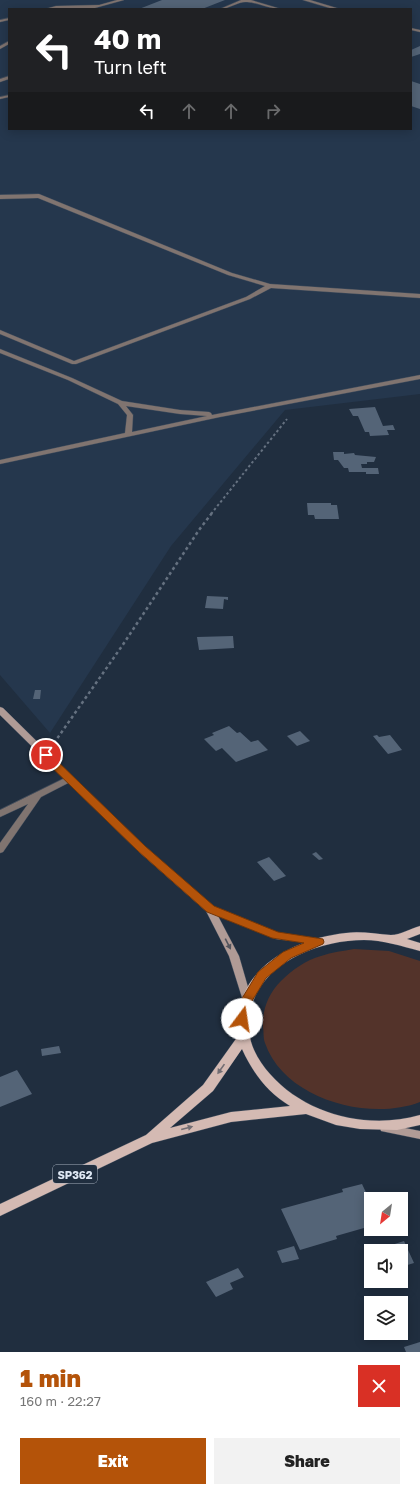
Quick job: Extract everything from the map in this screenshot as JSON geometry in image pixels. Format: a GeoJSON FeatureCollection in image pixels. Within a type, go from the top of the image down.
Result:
{"type":"FeatureCollection","features":[{"type":"Feature","properties":{"kind":"main road"},"geometry":{"type":"LineString","coordinates":[[0,710],[141,849],[210,909],[276,936],[319,942]]}},
{"type":"Feature","properties":{"kind":"main road"},"geometry":{"type":"LineString","coordinates":[[210,909],[234,956],[246,1000]]}},
{"type":"Feature","properties":{"kind":"main road","name":"SP362"},"geometry":{"type":"LineString","coordinates":[[393,938],[420,930]]}},
{"type":"Feature","properties":{"kind":"main road","name":"SP362"},"geometry":{"type":"LineString","coordinates":[[420,947],[393,938],[355,936],[319,942],[287,955],[262,975],[246,1000],[242,1019],[244,1037],[254,1065],[275,1089],[305,1109],[339,1121],[376,1126],[420,1120]]}},
{"type":"Feature","properties":{"kind":"main road","name":"SP362"},"geometry":{"type":"LineString","coordinates":[[149,1139],[208,1088],[244,1037]]}},
{"type":"Feature","properties":{"kind":"main road","name":"SP362"},"geometry":{"type":"LineString","coordinates":[[0,1210],[149,1139],[230,1117],[305,1109]]}},
{"type":"Feature","properties":{"kind":"main road"},"geometry":{"type":"LineString","coordinates":[[376,1126],[420,1135]]}},
{"type":"Feature","properties":{"kind":"street"},"geometry":{"type":"LineString","coordinates":[[94,8],[122,0]]}},
{"type":"Feature","properties":{"kind":"street"},"geometry":{"type":"LineString","coordinates":[[225,8],[245,0],[275,8]]}},
{"type":"Feature","properties":{"kind":"street"},"geometry":{"type":"LineString","coordinates":[[305,0],[334,8]]}},
{"type":"Feature","properties":{"kind":"street"},"geometry":{"type":"LineString","coordinates":[[52,8],[99,6]]}},
{"type":"Feature","properties":{"kind":"street"},"geometry":{"type":"LineString","coordinates":[[0,197],[39,196],[230,274],[270,286],[420,296]]}},
{"type":"Feature","properties":{"kind":"street"},"geometry":{"type":"LineString","coordinates":[[0,332],[74,363],[248,298],[270,286]]}},
{"type":"Feature","properties":{"kind":"street"},"geometry":{"type":"LineString","coordinates":[[0,351],[70,379],[120,403],[180,412],[220,415]]}},
{"type":"Feature","properties":{"kind":"street"},"geometry":{"type":"LineString","coordinates":[[0,462],[220,415],[420,377]]}},
{"type":"Feature","properties":{"kind":"street"},"geometry":{"type":"LineString","coordinates":[[120,403],[130,415],[128,435]]}},
{"type":"Feature","properties":{"kind":"street"},"geometry":{"type":"LineString","coordinates":[[0,814],[69,779]]}},
{"type":"Feature","properties":{"kind":"street"},"geometry":{"type":"LineString","coordinates":[[0,850],[39,794]]}},
{"type":"Feature","properties":{"kind":"path"},"geometry":{"type":"LineString","coordinates":[[46,755],[122,646],[198,530],[287,419]]}},
{"type":"Feature","properties":{"kind":"shaded area"},"geometry":{"type":"Polygon","coordinates":[[[0,0],[420,0],[420,394],[285,410],[171,546],[50,733],[0,675],[0,0]]]}},
{"type":"Feature","properties":{"kind":"shaded area"},"geometry":{"type":"Polygon","coordinates":[[[354,949],[389,951],[420,961],[420,1102],[399,1108],[377,1109],[354,1107],[330,1101],[309,1092],[290,1079],[275,1062],[265,1043],[263,1021],[265,1009],[269,997],[276,986],[295,969],[310,960],[329,954],[354,949]]]}},
{"type":"Feature","properties":{"kind":"building"},"geometry":{"type":"Polygon","coordinates":[[[162,0],[225,0],[205,8],[142,8],[162,0]]]}},
{"type":"Feature","properties":{"kind":"building"},"geometry":{"type":"Polygon","coordinates":[[[420,46],[420,54],[412,57],[412,50],[420,46]]]}},
{"type":"Feature","properties":{"kind":"building"},"geometry":{"type":"Polygon","coordinates":[[[412,81],[420,84],[420,109],[412,106],[412,81]]]}},
{"type":"Feature","properties":{"kind":"building"},"geometry":{"type":"Polygon","coordinates":[[[375,407],[383,426],[393,425],[395,430],[387,430],[389,435],[370,436],[369,432],[365,432],[358,416],[353,416],[349,409],[375,407]]]}},
{"type":"Feature","properties":{"kind":"building"},"geometry":{"type":"Polygon","coordinates":[[[333,452],[344,452],[344,454],[354,453],[355,455],[376,457],[374,462],[361,464],[362,468],[378,468],[379,474],[349,472],[348,468],[344,468],[338,460],[334,460],[333,452]]]}},
{"type":"Feature","properties":{"kind":"building"},"geometry":{"type":"Polygon","coordinates":[[[307,503],[331,503],[331,505],[337,505],[339,519],[315,519],[314,515],[308,515],[307,503]]]}},
{"type":"Feature","properties":{"kind":"building"},"geometry":{"type":"Polygon","coordinates":[[[207,596],[228,597],[228,600],[224,599],[223,609],[205,608],[207,596]]]}},
{"type":"Feature","properties":{"kind":"building"},"geometry":{"type":"Polygon","coordinates":[[[233,636],[234,648],[199,650],[197,637],[233,636]]]}},
{"type":"Feature","properties":{"kind":"building"},"geometry":{"type":"Polygon","coordinates":[[[35,690],[41,690],[40,699],[33,699],[35,690]]]}},
{"type":"Feature","properties":{"kind":"building"},"geometry":{"type":"Polygon","coordinates":[[[229,726],[237,733],[240,732],[251,742],[258,740],[268,750],[236,762],[222,748],[216,751],[204,739],[214,735],[212,733],[229,726]]]}},
{"type":"Feature","properties":{"kind":"building"},"geometry":{"type":"Polygon","coordinates":[[[300,731],[310,741],[297,746],[287,736],[300,731]]]}},
{"type":"Feature","properties":{"kind":"building"},"geometry":{"type":"Polygon","coordinates":[[[377,735],[379,737],[390,735],[402,750],[388,754],[373,736],[377,735]]]}},
{"type":"Feature","properties":{"kind":"building"},"geometry":{"type":"Polygon","coordinates":[[[316,852],[323,859],[319,860],[312,854],[316,852]]]}},
{"type":"Feature","properties":{"kind":"building"},"geometry":{"type":"Polygon","coordinates":[[[269,857],[286,876],[274,881],[257,862],[269,857]]]}},
{"type":"Feature","properties":{"kind":"building"},"geometry":{"type":"Polygon","coordinates":[[[59,1046],[61,1053],[42,1056],[41,1049],[59,1046]]]}},
{"type":"Feature","properties":{"kind":"building"},"geometry":{"type":"Polygon","coordinates":[[[17,1070],[32,1094],[0,1107],[0,1077],[17,1070]]]}},
{"type":"Feature","properties":{"kind":"building"},"geometry":{"type":"Polygon","coordinates":[[[362,1184],[366,1192],[364,1192],[364,1228],[336,1236],[337,1239],[300,1250],[281,1209],[343,1192],[342,1189],[362,1184]]]}},
{"type":"Feature","properties":{"kind":"building"},"geometry":{"type":"Polygon","coordinates":[[[404,1241],[405,1244],[395,1244],[404,1241]]]}},
{"type":"Feature","properties":{"kind":"building"},"geometry":{"type":"Polygon","coordinates":[[[294,1246],[299,1259],[282,1263],[277,1251],[294,1246]]]}},
{"type":"Feature","properties":{"kind":"building"},"geometry":{"type":"Polygon","coordinates":[[[408,1250],[414,1263],[408,1265],[408,1250]]]}},
{"type":"Feature","properties":{"kind":"building"},"geometry":{"type":"Polygon","coordinates":[[[238,1268],[244,1277],[230,1283],[233,1289],[216,1297],[206,1282],[238,1268]]]}},
{"type":"Feature","properties":{"kind":"building"},"geometry":{"type":"Polygon","coordinates":[[[420,1342],[420,1352],[406,1352],[404,1347],[420,1342]]]}},
{"type":"Feature","properties":{"kind":"route"},"geometry":{"type":"LineString","coordinates":[[46,755],[141,849],[210,909],[276,936],[319,942],[287,955],[262,975],[246,1000],[242,1019]]}}]}
